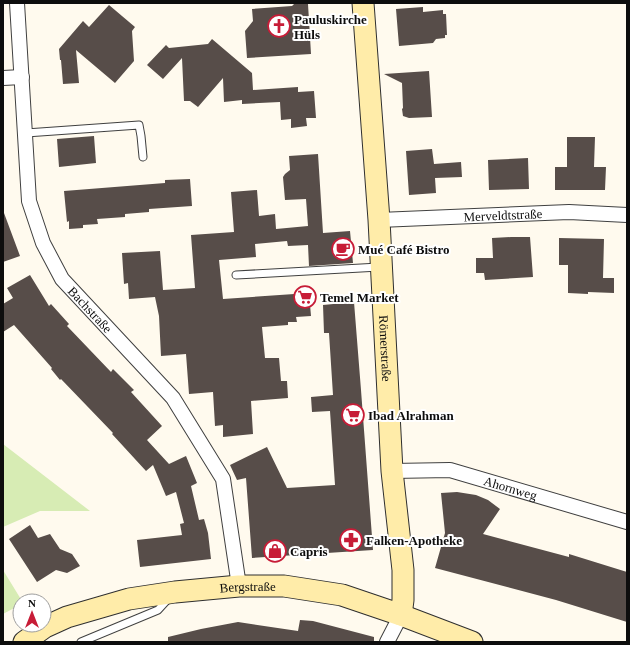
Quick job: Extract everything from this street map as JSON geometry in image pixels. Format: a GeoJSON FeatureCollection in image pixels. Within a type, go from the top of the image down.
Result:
{"type":"FeatureCollection","features":[{"type":"Feature","properties":{"kind":"main road","name":"Römerstraße"},"geometry":{"type":"LineString","coordinates":[[363,3],[382,267],[392,471],[403,570],[403,600],[401,615]]}},
{"type":"Feature","properties":{"kind":"main road","name":"Bergstraße"},"geometry":{"type":"LineString","coordinates":[[24,642],[45,627],[67,617],[129,599],[175,592],[239,586],[284,586],[342,595],[401,615],[472,642]]}},
{"type":"Feature","properties":{"kind":"street","name":"Bachstraße"},"geometry":{"type":"LineString","coordinates":[[17,3],[29,201],[43,243],[62,279],[173,398],[223,479],[239,586]]}},
{"type":"Feature","properties":{"kind":"street"},"geometry":{"type":"LineString","coordinates":[[3,78],[22,77]]}},
{"type":"Feature","properties":{"kind":"street","name":"Merveldtstraße"},"geometry":{"type":"LineString","coordinates":[[379,220],[569,212],[627,215]]}},
{"type":"Feature","properties":{"kind":"street","name":"Ahornweg"},"geometry":{"type":"LineString","coordinates":[[392,471],[450,470],[627,522]]}},
{"type":"Feature","properties":{"kind":"street","name":"Römerstraße"},"geometry":{"type":"LineString","coordinates":[[387,642],[401,615]]}},
{"type":"Feature","properties":{"kind":"lane"},"geometry":{"type":"LineString","coordinates":[[26,133],[139,125],[143,157]]}},
{"type":"Feature","properties":{"kind":"lane"},"geometry":{"type":"LineString","coordinates":[[236,275],[382,267]]}},
{"type":"Feature","properties":{"kind":"lane"},"geometry":{"type":"LineString","coordinates":[[81,642],[158,610],[175,592]]}},
{"type":"Feature","properties":{"kind":"green space"},"geometry":{"type":"Polygon","coordinates":[[[3,444],[90,511],[40,511],[3,527],[3,444]]]}},
{"type":"Feature","properties":{"kind":"green space"},"geometry":{"type":"Polygon","coordinates":[[[3,570],[17,593],[12,593],[12,609],[3,614],[3,570]]]}},
{"type":"Feature","properties":{"kind":"building","name":"Pauluskirche Hüls"},"geometry":{"type":"Polygon","coordinates":[[[295,3],[308,4],[311,54],[247,58],[245,31],[253,21],[252,9],[292,6],[295,3]]]}},
{"type":"Feature","properties":{"kind":"building"},"geometry":{"type":"Polygon","coordinates":[[[109,5],[135,27],[132,31],[134,61],[115,83],[76,50],[79,83],[63,84],[59,49],[83,21],[89,27],[109,5]]]}},
{"type":"Feature","properties":{"kind":"building"},"geometry":{"type":"Polygon","coordinates":[[[423,7],[423,12],[443,10],[443,14],[446,14],[447,35],[445,35],[445,38],[436,39],[433,43],[399,46],[396,9],[423,7]]]}},
{"type":"Feature","properties":{"kind":"building"},"geometry":{"type":"Polygon","coordinates":[[[212,39],[252,73],[253,90],[298,87],[298,92],[314,91],[316,118],[306,118],[307,126],[291,128],[291,119],[281,120],[280,102],[242,104],[242,100],[224,102],[223,78],[198,107],[190,101],[184,101],[182,58],[163,79],[147,65],[166,45],[169,48],[208,44],[212,39]]]}},
{"type":"Feature","properties":{"kind":"building"},"geometry":{"type":"Polygon","coordinates":[[[429,71],[432,117],[409,118],[403,116],[402,83],[384,74],[429,71]]]}},
{"type":"Feature","properties":{"kind":"building"},"geometry":{"type":"Polygon","coordinates":[[[94,136],[96,163],[59,167],[57,139],[94,136]]]}},
{"type":"Feature","properties":{"kind":"building"},"geometry":{"type":"Polygon","coordinates":[[[567,137],[595,137],[594,167],[606,167],[605,190],[555,190],[555,167],[567,167],[567,137]]]}},
{"type":"Feature","properties":{"kind":"building"},"geometry":{"type":"Polygon","coordinates":[[[432,149],[434,164],[461,162],[462,177],[435,178],[436,193],[409,195],[406,151],[432,149]]]}},
{"type":"Feature","properties":{"kind":"building"},"geometry":{"type":"Polygon","coordinates":[[[318,154],[323,233],[350,231],[353,263],[309,266],[308,245],[288,246],[287,241],[255,244],[256,257],[219,260],[223,299],[309,293],[311,316],[296,317],[297,322],[288,322],[288,325],[262,327],[265,358],[279,358],[281,381],[287,381],[288,398],[251,401],[253,434],[223,437],[223,425],[215,426],[213,392],[189,394],[186,354],[161,356],[159,316],[155,297],[129,299],[128,283],[124,284],[122,253],[160,251],[163,290],[195,288],[191,235],[234,232],[231,192],[257,190],[259,216],[275,214],[276,229],[308,226],[306,199],[285,200],[283,177],[290,170],[289,156],[318,154]]]}},
{"type":"Feature","properties":{"kind":"building"},"geometry":{"type":"Polygon","coordinates":[[[528,158],[529,189],[489,190],[488,160],[528,158]]]}},
{"type":"Feature","properties":{"kind":"building"},"geometry":{"type":"Polygon","coordinates":[[[190,179],[192,206],[149,209],[149,212],[125,214],[125,217],[97,219],[98,224],[83,225],[83,228],[69,229],[64,191],[165,183],[165,180],[190,179]]]}},
{"type":"Feature","properties":{"kind":"building"},"geometry":{"type":"Polygon","coordinates":[[[4,213],[20,256],[3,262],[3,214],[4,213]]]}},
{"type":"Feature","properties":{"kind":"building"},"geometry":{"type":"Polygon","coordinates":[[[530,237],[533,277],[485,280],[484,273],[476,273],[476,258],[493,258],[492,238],[530,237]]]}},
{"type":"Feature","properties":{"kind":"building"},"geometry":{"type":"Polygon","coordinates":[[[559,238],[604,239],[603,278],[614,278],[614,293],[568,293],[568,265],[559,265],[559,238]]]}},
{"type":"Feature","properties":{"kind":"building"},"geometry":{"type":"Polygon","coordinates":[[[30,275],[49,306],[51,304],[69,324],[67,326],[111,372],[113,369],[134,390],[131,392],[162,426],[147,440],[169,464],[186,456],[197,483],[191,486],[199,520],[204,519],[208,533],[211,559],[140,567],[137,540],[182,535],[180,524],[184,523],[176,492],[166,496],[153,465],[146,471],[112,434],[113,433],[61,379],[60,380],[51,369],[52,368],[14,325],[3,332],[3,304],[13,298],[7,288],[30,275]]]}},
{"type":"Feature","properties":{"kind":"building"},"geometry":{"type":"Polygon","coordinates":[[[354,302],[373,550],[252,558],[246,478],[237,480],[230,465],[267,447],[287,488],[335,485],[330,411],[312,412],[311,397],[333,395],[329,333],[324,333],[323,305],[354,302]]]}},
{"type":"Feature","properties":{"kind":"building"},"geometry":{"type":"Polygon","coordinates":[[[457,492],[476,495],[488,500],[500,509],[483,534],[569,557],[569,554],[627,572],[627,622],[556,600],[435,568],[445,533],[441,493],[457,492]]]}},
{"type":"Feature","properties":{"kind":"building"},"geometry":{"type":"Polygon","coordinates":[[[30,525],[38,538],[50,534],[60,549],[72,554],[80,566],[67,573],[56,570],[37,582],[9,539],[30,525]]]}},
{"type":"Feature","properties":{"kind":"building"},"geometry":{"type":"Polygon","coordinates":[[[300,620],[313,621],[374,637],[374,642],[168,642],[168,637],[238,622],[298,631],[300,620]]]}},
{"type":"Feature","properties":{"kind":"place","name":"Pauluskirche Hüls"},"geometry":{"type":"Point","coordinates":[279,26]}},
{"type":"Feature","properties":{"kind":"place","name":"Mué Café Bistro"},"geometry":{"type":"Point","coordinates":[343,249]}},
{"type":"Feature","properties":{"kind":"place","name":"Temel Market"},"geometry":{"type":"Point","coordinates":[305,297]}},
{"type":"Feature","properties":{"kind":"place","name":"Ibad Alrahman"},"geometry":{"type":"Point","coordinates":[353,415]}},
{"type":"Feature","properties":{"kind":"place","name":"Falken-Apotheke"},"geometry":{"type":"Point","coordinates":[351,540]}},
{"type":"Feature","properties":{"kind":"place","name":"Capris"},"geometry":{"type":"Point","coordinates":[275,551]}}]}
